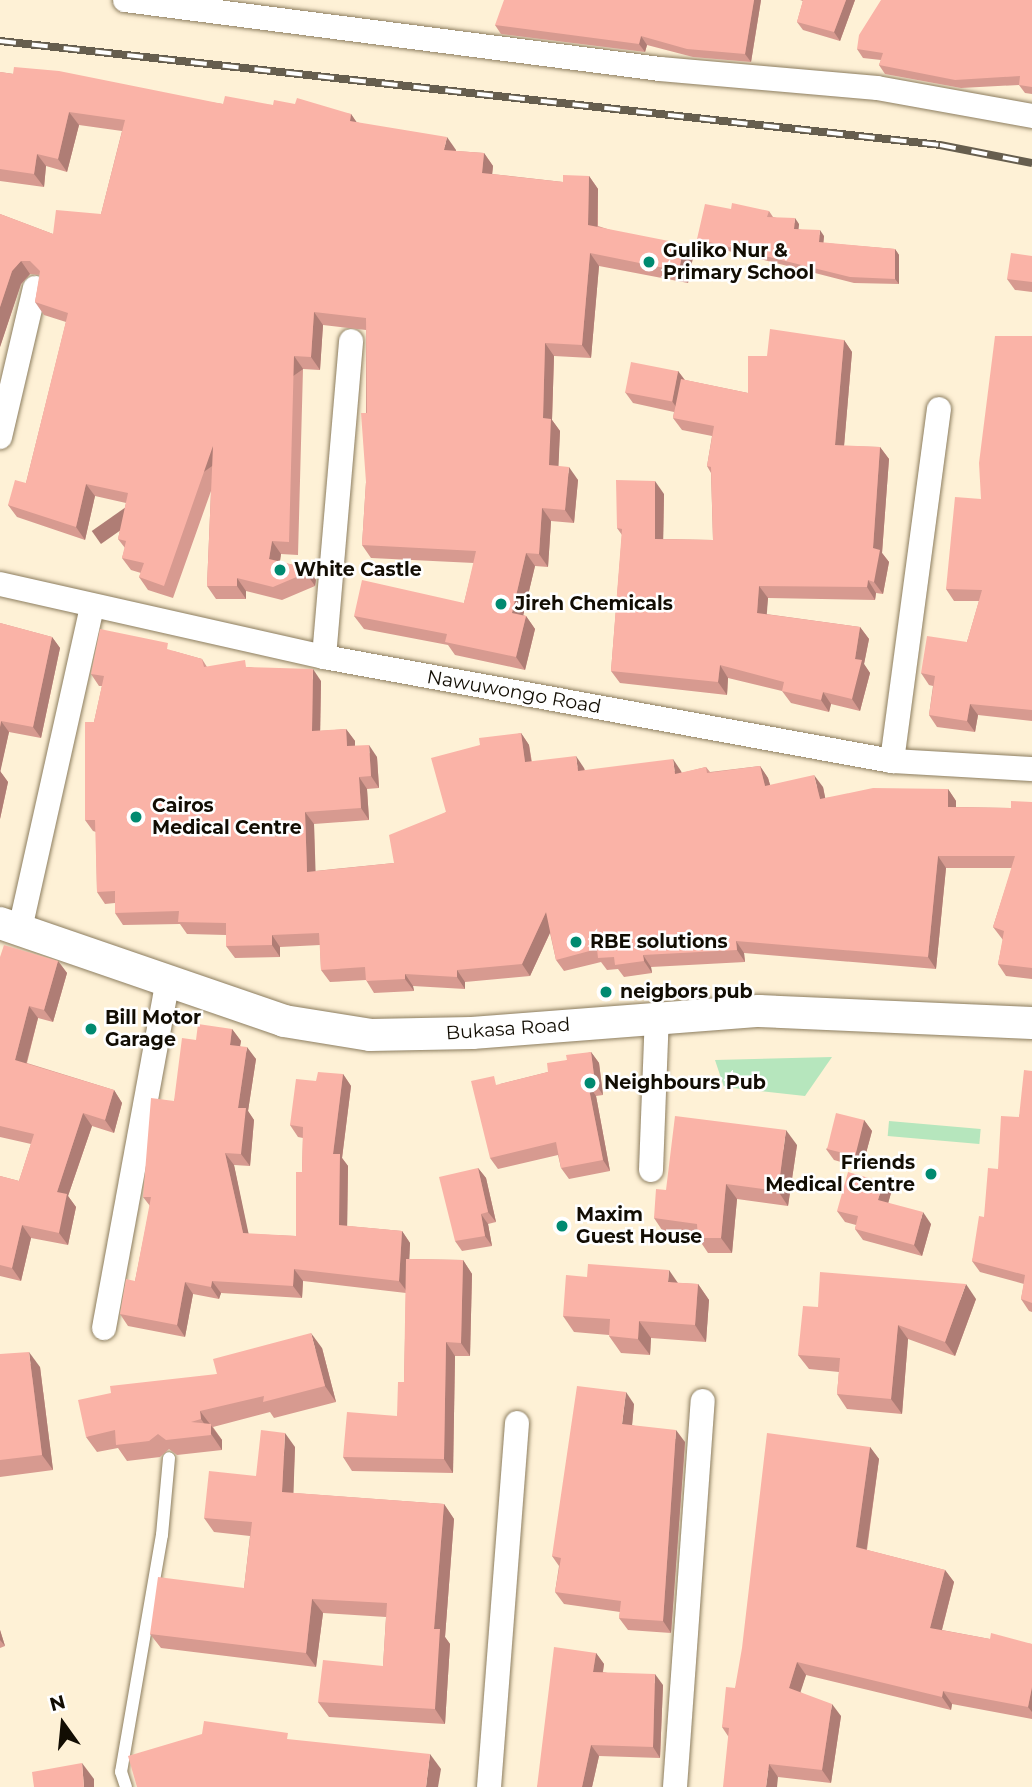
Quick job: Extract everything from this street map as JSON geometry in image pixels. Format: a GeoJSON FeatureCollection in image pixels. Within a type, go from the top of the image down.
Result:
{"type":"FeatureCollection","features":[{"type":"Feature","properties":{"kind":"street"},"geometry":{"type":"LineString","coordinates":[[125,0],[660,69],[863,86],[1032,116]]}},
{"type":"Feature","properties":{"kind":"street"},"geometry":{"type":"LineString","coordinates":[[0,437],[35,288]]}},
{"type":"Feature","properties":{"kind":"street"},"geometry":{"type":"LineString","coordinates":[[324,657],[351,341]]}},
{"type":"Feature","properties":{"kind":"street"},"geometry":{"type":"LineString","coordinates":[[892,761],[939,409]]}},
{"type":"Feature","properties":{"kind":"street","name":"Nawuwongo Road"},"geometry":{"type":"LineString","coordinates":[[0,584],[92,608],[324,657],[892,761],[1032,769]]}},
{"type":"Feature","properties":{"kind":"street"},"geometry":{"type":"LineString","coordinates":[[10,926],[92,608]]}},
{"type":"Feature","properties":{"kind":"street","name":"Bukasa Road"},"geometry":{"type":"LineString","coordinates":[[10,926],[284,1021],[370,1035],[472,1033],[657,1016],[759,1011],[1032,1023]]}},
{"type":"Feature","properties":{"kind":"street"},"geometry":{"type":"LineString","coordinates":[[104,1328],[168,980]]}},
{"type":"Feature","properties":{"kind":"street"},"geometry":{"type":"LineString","coordinates":[[651,1170],[657,1016]]}},
{"type":"Feature","properties":{"kind":"street"},"geometry":{"type":"LineString","coordinates":[[675,1787],[703,1401]]}},
{"type":"Feature","properties":{"kind":"street"},"geometry":{"type":"LineString","coordinates":[[489,1787],[517,1423]]}},
{"type":"Feature","properties":{"kind":"lane"},"geometry":{"type":"LineString","coordinates":[[126,1787],[121,1772],[162,1535],[169,1458]]}},
{"type":"Feature","properties":{"kind":"green space"},"geometry":{"type":"Polygon","coordinates":[[[832,1057],[805,1096],[724,1087],[715,1060],[832,1057]]]}},
{"type":"Feature","properties":{"kind":"green space"},"geometry":{"type":"Polygon","coordinates":[[[889,1121],[981,1129],[979,1144],[888,1136],[889,1121]]]}},
{"type":"Feature","properties":{"kind":"building"},"geometry":{"type":"Polygon","coordinates":[[[504,0],[754,0],[745,54],[687,49],[641,36],[639,44],[495,25],[504,0]]]}},
{"type":"Feature","properties":{"kind":"building"},"geometry":{"type":"Polygon","coordinates":[[[803,0],[846,0],[834,32],[797,22],[803,0]]]}},
{"type":"Feature","properties":{"kind":"building"},"geometry":{"type":"Polygon","coordinates":[[[881,0],[1032,0],[1032,87],[1019,85],[1020,76],[955,80],[879,65],[883,53],[857,49],[859,35],[881,0]]]}},
{"type":"Feature","properties":{"kind":"building"},"geometry":{"type":"Polygon","coordinates":[[[14,67],[59,71],[223,104],[225,96],[273,105],[274,100],[295,104],[297,98],[351,114],[350,121],[447,137],[444,150],[484,153],[482,173],[563,182],[563,175],[589,176],[588,225],[684,244],[679,271],[590,253],[582,345],[545,343],[543,418],[551,419],[549,465],[569,467],[565,510],[542,508],[539,554],[526,553],[512,613],[526,616],[516,657],[445,642],[447,634],[354,616],[362,580],[464,603],[476,551],[362,545],[366,482],[361,413],[367,413],[366,318],[314,312],[311,357],[294,356],[289,542],[272,541],[269,559],[307,568],[306,573],[273,587],[237,578],[237,586],[207,586],[213,446],[164,586],[139,577],[144,563],[122,558],[126,541],[118,539],[128,493],[86,484],[76,527],[8,505],[15,480],[26,483],[68,313],[35,302],[40,271],[30,261],[21,261],[12,271],[0,307],[0,214],[53,234],[56,210],[101,214],[125,120],[69,112],[58,159],[37,154],[34,174],[0,169],[0,72],[13,74],[14,67]]]}},
{"type":"Feature","properties":{"kind":"building"},"geometry":{"type":"Polygon","coordinates":[[[732,203],[769,211],[767,217],[795,218],[794,229],[820,230],[819,242],[895,249],[895,279],[850,277],[697,239],[705,204],[731,209],[732,203]]]}},
{"type":"Feature","properties":{"kind":"building"},"geometry":{"type":"Polygon","coordinates":[[[1011,253],[1032,256],[1032,282],[1007,279],[1011,253]]]}},
{"type":"Feature","properties":{"kind":"building"},"geometry":{"type":"Polygon","coordinates":[[[770,329],[844,340],[835,445],[880,447],[873,548],[880,550],[874,582],[868,580],[867,587],[759,586],[757,613],[860,627],[855,659],[862,660],[852,699],[823,692],[821,700],[782,691],[784,682],[720,665],[718,682],[611,671],[622,529],[617,528],[616,480],[655,481],[655,539],[713,540],[711,467],[707,466],[714,426],[673,418],[681,379],[748,393],[748,356],[767,356],[770,329]]]}},
{"type":"Feature","properties":{"kind":"building"},"geometry":{"type":"Polygon","coordinates":[[[995,336],[1032,336],[1032,710],[970,704],[967,721],[929,715],[935,676],[921,673],[927,636],[967,642],[982,590],[946,589],[955,497],[981,499],[979,463],[995,336]]]}},
{"type":"Feature","properties":{"kind":"building"},"geometry":{"type":"Polygon","coordinates":[[[631,362],[678,371],[672,402],[625,392],[631,362]]]}},
{"type":"Feature","properties":{"kind":"building"},"geometry":{"type":"Polygon","coordinates":[[[0,623],[52,637],[33,727],[1,721],[0,727],[0,623]]]}},
{"type":"Feature","properties":{"kind":"building"},"geometry":{"type":"Polygon","coordinates":[[[100,629],[168,643],[167,649],[202,659],[204,667],[245,660],[246,667],[313,669],[312,731],[346,729],[347,746],[369,745],[371,776],[359,777],[361,808],[305,812],[307,872],[394,863],[389,835],[446,812],[431,758],[480,745],[479,738],[521,733],[525,762],[576,756],[578,771],[673,759],[675,774],[706,767],[707,773],[760,766],[765,786],[814,775],[820,799],[873,788],[948,789],[948,807],[1011,808],[1011,801],[1032,802],[1032,968],[998,964],[1004,931],[993,927],[1015,856],[938,856],[928,957],[736,941],[737,950],[643,955],[644,961],[615,965],[614,957],[598,958],[597,949],[556,960],[546,912],[522,964],[457,970],[457,977],[405,974],[405,979],[366,981],[365,967],[321,970],[319,933],[272,935],[272,945],[226,946],[226,923],[178,922],[179,911],[115,913],[115,891],[97,892],[95,820],[85,820],[85,722],[94,722],[104,676],[91,674],[100,629]]]}},
{"type":"Feature","properties":{"kind":"building"},"geometry":{"type":"Polygon","coordinates":[[[4,945],[58,961],[44,1010],[29,1006],[15,1060],[114,1090],[105,1120],[83,1113],[57,1192],[67,1194],[59,1233],[22,1225],[12,1268],[0,1265],[0,1176],[19,1181],[34,1134],[0,1126],[0,957],[4,945]]]}},
{"type":"Feature","properties":{"kind":"building"},"geometry":{"type":"Polygon","coordinates":[[[198,1024],[232,1029],[230,1045],[247,1047],[238,1108],[246,1108],[241,1154],[225,1153],[243,1233],[296,1236],[296,1172],[302,1172],[303,1127],[290,1125],[296,1079],[316,1081],[318,1072],[343,1074],[333,1154],[340,1154],[339,1225],[402,1231],[399,1281],[294,1269],[293,1286],[212,1281],[211,1287],[185,1282],[177,1325],[120,1314],[126,1279],[135,1281],[151,1197],[143,1197],[151,1098],[174,1101],[182,1038],[196,1040],[198,1024]]]}},
{"type":"Feature","properties":{"kind":"building"},"geometry":{"type":"Polygon","coordinates":[[[591,1052],[595,1083],[588,1084],[603,1160],[561,1168],[556,1142],[490,1158],[471,1081],[494,1076],[496,1085],[548,1072],[547,1063],[567,1060],[566,1055],[591,1052]]]}},
{"type":"Feature","properties":{"kind":"building"},"geometry":{"type":"Polygon","coordinates":[[[1024,1070],[1032,1071],[1032,1303],[1021,1299],[1025,1275],[972,1261],[979,1216],[984,1217],[988,1168],[998,1169],[1001,1116],[1019,1117],[1024,1070]]]}},
{"type":"Feature","properties":{"kind":"building"},"geometry":{"type":"Polygon","coordinates":[[[836,1113],[864,1120],[855,1156],[827,1149],[836,1113]]]}},
{"type":"Feature","properties":{"kind":"building"},"geometry":{"type":"Polygon","coordinates":[[[675,1116],[786,1130],[778,1191],[726,1184],[721,1238],[698,1238],[697,1224],[654,1218],[656,1189],[666,1190],[675,1116]]]}},
{"type":"Feature","properties":{"kind":"building"},"geometry":{"type":"Polygon","coordinates":[[[478,1168],[488,1212],[481,1214],[485,1236],[455,1241],[439,1177],[478,1168]]]}},
{"type":"Feature","properties":{"kind":"building"},"geometry":{"type":"Polygon","coordinates":[[[848,1172],[883,1182],[878,1200],[923,1212],[914,1245],[855,1229],[858,1216],[837,1211],[848,1172]]]}},
{"type":"Feature","properties":{"kind":"building"},"geometry":{"type":"Polygon","coordinates":[[[406,1259],[463,1260],[461,1343],[446,1342],[444,1459],[343,1457],[347,1412],[397,1416],[398,1382],[404,1382],[406,1259]]]}},
{"type":"Feature","properties":{"kind":"building"},"geometry":{"type":"Polygon","coordinates":[[[588,1264],[669,1270],[668,1282],[698,1284],[695,1325],[639,1321],[638,1339],[609,1336],[610,1319],[563,1316],[566,1275],[587,1277],[588,1264]]]}},
{"type":"Feature","properties":{"kind":"building"},"geometry":{"type":"Polygon","coordinates":[[[820,1272],[966,1284],[945,1342],[898,1325],[891,1399],[837,1394],[840,1358],[798,1355],[803,1306],[818,1307],[820,1272]]]}},
{"type":"Feature","properties":{"kind":"building"},"geometry":{"type":"Polygon","coordinates":[[[311,1333],[325,1386],[263,1402],[264,1396],[200,1411],[201,1419],[191,1422],[211,1424],[211,1435],[166,1440],[158,1434],[149,1441],[116,1445],[115,1430],[86,1437],[78,1400],[111,1393],[110,1386],[217,1374],[213,1359],[311,1333]]]}},
{"type":"Feature","properties":{"kind":"building"},"geometry":{"type":"Polygon","coordinates":[[[29,1352],[42,1455],[0,1460],[0,1354],[29,1352]]]}},
{"type":"Feature","properties":{"kind":"building"},"geometry":{"type":"Polygon","coordinates":[[[577,1386],[626,1392],[622,1424],[676,1430],[663,1621],[619,1618],[621,1601],[555,1592],[561,1558],[552,1556],[577,1386]]]}},
{"type":"Feature","properties":{"kind":"building"},"geometry":{"type":"Polygon","coordinates":[[[261,1430],[285,1433],[282,1492],[444,1504],[434,1629],[440,1629],[435,1709],[318,1702],[323,1660],[383,1666],[387,1603],[312,1599],[306,1653],[150,1634],[158,1577],[244,1588],[252,1522],[204,1518],[209,1471],[256,1476],[261,1430]]]}},
{"type":"Feature","properties":{"kind":"building"},"geometry":{"type":"Polygon","coordinates":[[[767,1433],[870,1447],[856,1547],[945,1570],[930,1628],[990,1639],[991,1633],[1032,1644],[1032,1687],[1028,1707],[943,1691],[942,1697],[797,1662],[789,1688],[832,1704],[822,1770],[769,1764],[766,1787],[723,1787],[729,1728],[722,1727],[726,1687],[735,1688],[742,1648],[767,1433]]]}},
{"type":"Feature","properties":{"kind":"building"},"geometry":{"type":"Polygon","coordinates":[[[554,1647],[596,1653],[593,1672],[655,1674],[653,1747],[591,1745],[582,1787],[537,1787],[554,1647]]]}},
{"type":"Feature","properties":{"kind":"building"},"geometry":{"type":"Polygon","coordinates":[[[204,1721],[288,1733],[287,1739],[430,1754],[426,1787],[137,1787],[128,1756],[202,1734],[204,1721]]]}},
{"type":"Feature","properties":{"kind":"building"},"geometry":{"type":"Polygon","coordinates":[[[82,1763],[84,1787],[34,1787],[32,1772],[82,1763]]]}},
{"type":"Feature","properties":{"kind":"railway"},"geometry":{"type":"LineString","coordinates":[[0,41],[940,145],[1032,163]]}},
{"type":"Feature","properties":{"kind":"place","name":"Guliko Nur & Primary School"},"geometry":{"type":"Point","coordinates":[649,262]}},
{"type":"Feature","properties":{"kind":"place","name":"White Castle"},"geometry":{"type":"Point","coordinates":[280,570]}},
{"type":"Feature","properties":{"kind":"place","name":"Jireh Chemicals"},"geometry":{"type":"Point","coordinates":[501,604]}},
{"type":"Feature","properties":{"kind":"place","name":"Cairos Medical Centre"},"geometry":{"type":"Point","coordinates":[136,817]}},
{"type":"Feature","properties":{"kind":"place","name":"RBE solutions"},"geometry":{"type":"Point","coordinates":[576,942]}},
{"type":"Feature","properties":{"kind":"place","name":"neigbors pub"},"geometry":{"type":"Point","coordinates":[606,992]}},
{"type":"Feature","properties":{"kind":"place","name":"Bill Motor Garage"},"geometry":{"type":"Point","coordinates":[91,1029]}},
{"type":"Feature","properties":{"kind":"place","name":"Neighbours Pub"},"geometry":{"type":"Point","coordinates":[590,1083]}},
{"type":"Feature","properties":{"kind":"place","name":"Friends Medical Centre"},"geometry":{"type":"Point","coordinates":[931,1174]}},
{"type":"Feature","properties":{"kind":"place","name":"Maxim Guest House"},"geometry":{"type":"Point","coordinates":[562,1226]}}]}
